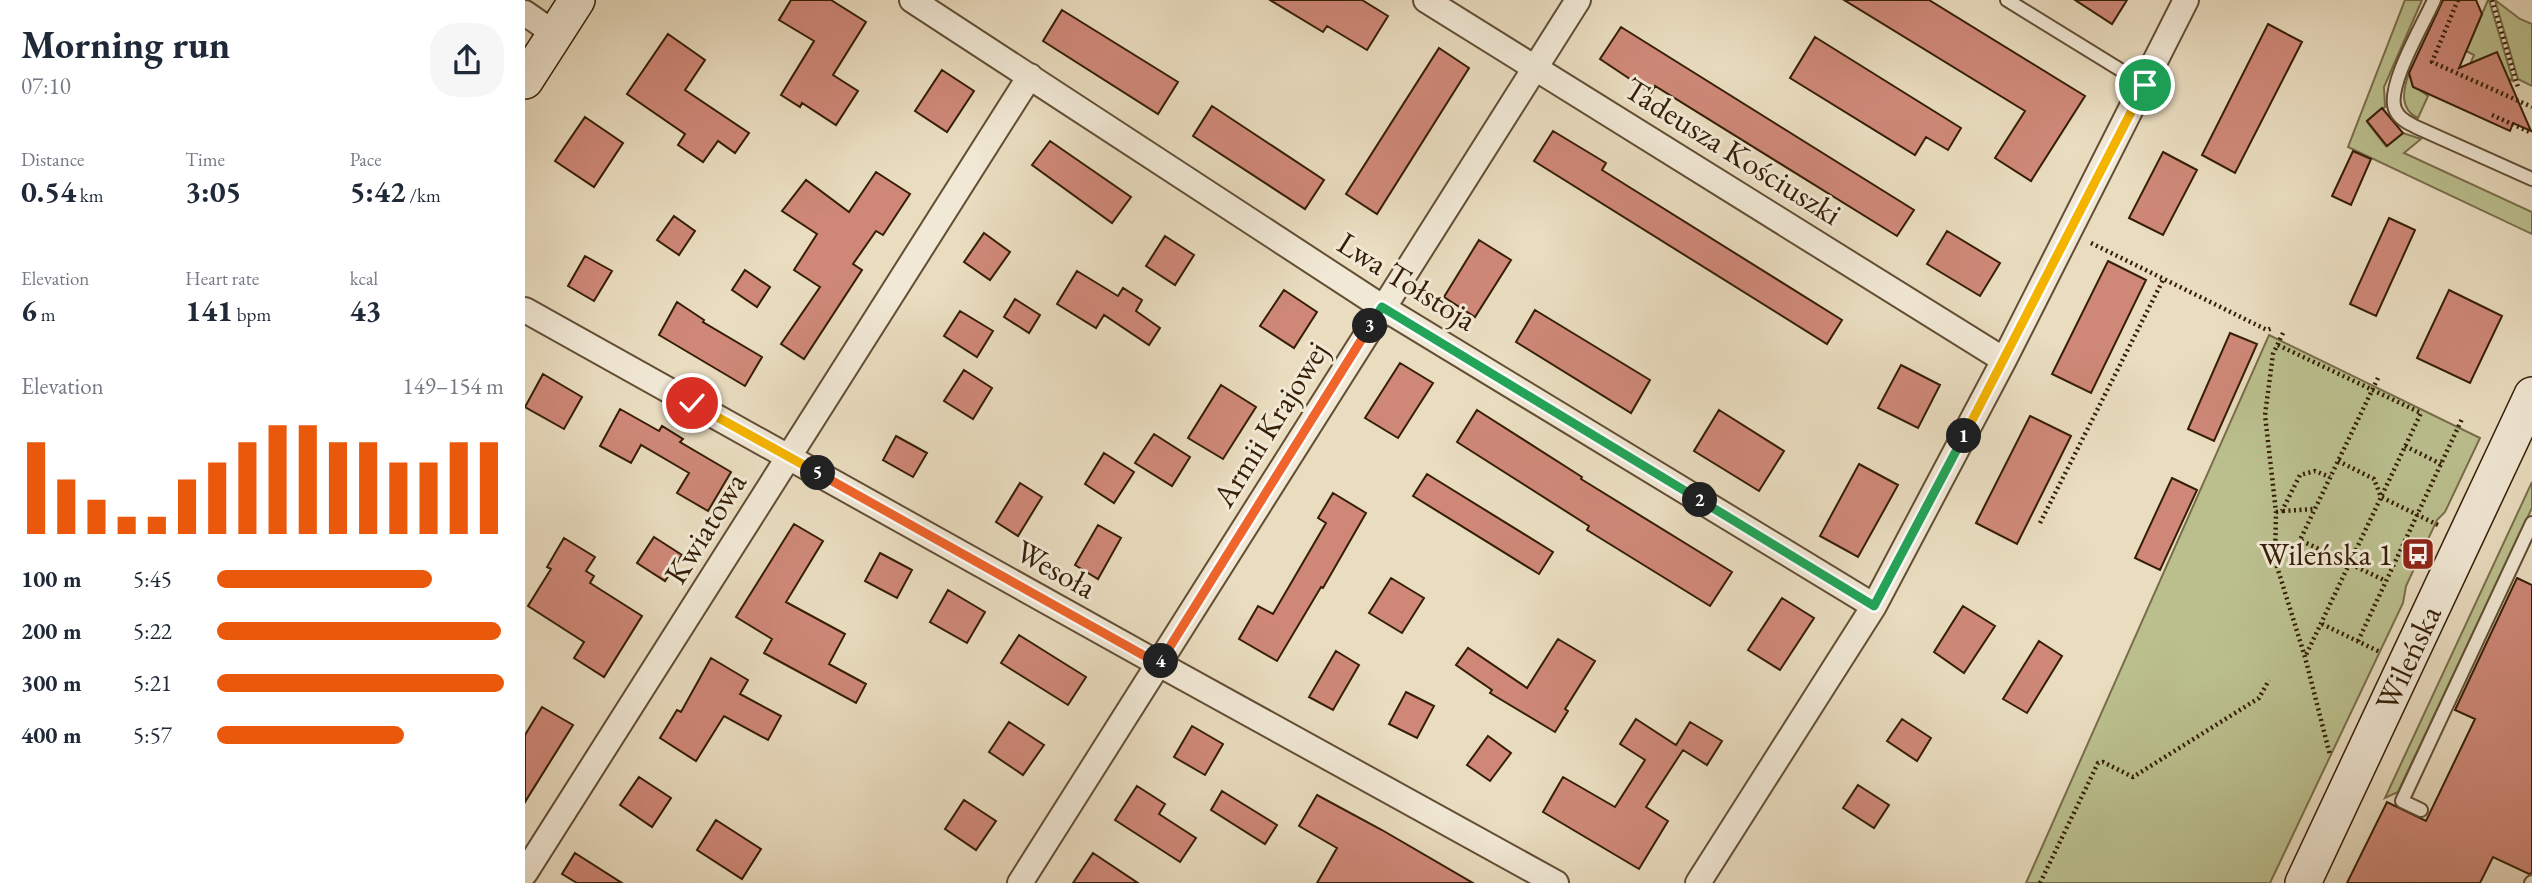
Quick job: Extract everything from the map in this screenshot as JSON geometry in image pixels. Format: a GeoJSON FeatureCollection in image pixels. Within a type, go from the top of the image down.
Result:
{"type":"FeatureCollection","features":[{"type":"Feature","properties":{"kind":"street"},"geometry":{"type":"LineString","coordinates":[[525,81],[577,0]]}},
{"type":"Feature","properties":{"kind":"street","name":"Lwa Tołstoja"},"geometry":{"type":"LineString","coordinates":[[912,0],[1382,307],[1874,606]]}},
{"type":"Feature","properties":{"kind":"street","name":"Tadeusza Kościuszki"},"geometry":{"type":"LineString","coordinates":[[1426,0],[2004,360]]}},
{"type":"Feature","properties":{"kind":"street","name":"Armii Krajowej"},"geometry":{"type":"LineString","coordinates":[[1020,883],[1578,0]]}},
{"type":"Feature","properties":{"kind":"street"},"geometry":{"type":"LineString","coordinates":[[1698,883],[1874,606],[2004,360],[2186,0]]}},
{"type":"Feature","properties":{"kind":"street"},"geometry":{"type":"LineString","coordinates":[[525,13],[555,34]]}},
{"type":"Feature","properties":{"kind":"street","name":"Kwiatowa"},"geometry":{"type":"LineString","coordinates":[[525,873],[1030,76]]}},
{"type":"Feature","properties":{"kind":"street","name":"Wesoła"},"geometry":{"type":"LineString","coordinates":[[525,310],[1556,883]]}},
{"type":"Feature","properties":{"kind":"street","name":"Wileńska"},"geometry":{"type":"LineString","coordinates":[[2303,883],[2532,395]]}},
{"type":"Feature","properties":{"kind":"lane"},"geometry":{"type":"LineString","coordinates":[[2007,0],[2145,85]]}},
{"type":"Feature","properties":{"kind":"lane"},"geometry":{"type":"LineString","coordinates":[[2434,0],[2398,79],[2393,94],[2395,108],[2402,120],[2532,179]]}},
{"type":"Feature","properties":{"kind":"lane"},"geometry":{"type":"LineString","coordinates":[[2421,810],[2402,801],[2532,523]]}},
{"type":"Feature","properties":{"kind":"path"},"geometry":{"type":"LineString","coordinates":[[2458,0],[2432,62],[2532,107]]}},
{"type":"Feature","properties":{"kind":"path"},"geometry":{"type":"LineString","coordinates":[[2492,0],[2518,87]]}},
{"type":"Feature","properties":{"kind":"path"},"geometry":{"type":"LineString","coordinates":[[2492,115],[2532,133]]}},
{"type":"Feature","properties":{"kind":"path"},"geometry":{"type":"LineString","coordinates":[[2069,232],[2163,281],[2267,330],[2273,328]]}},
{"type":"Feature","properties":{"kind":"path"},"geometry":{"type":"LineString","coordinates":[[2040,523],[2163,281]]}},
{"type":"Feature","properties":{"kind":"path"},"geometry":{"type":"LineString","coordinates":[[2283,333],[2273,354],[2265,415],[2279,511],[2275,560],[2305,657],[2332,763]]}},
{"type":"Feature","properties":{"kind":"path"},"geometry":{"type":"LineString","coordinates":[[2278,345],[2421,413],[2305,657]]}},
{"type":"Feature","properties":{"kind":"path"},"geometry":{"type":"LineString","coordinates":[[2378,378],[2300,540],[2386,581]]}},
{"type":"Feature","properties":{"kind":"path"},"geometry":{"type":"LineString","coordinates":[[2358,641],[2462,419]]}},
{"type":"Feature","properties":{"kind":"path"},"geometry":{"type":"LineString","coordinates":[[2405,446],[2441,464]]}},
{"type":"Feature","properties":{"kind":"path"},"geometry":{"type":"LineString","coordinates":[[2337,461],[2374,479],[2381,497],[2438,526]]}},
{"type":"Feature","properties":{"kind":"path"},"geometry":{"type":"LineString","coordinates":[[2279,511],[2300,475],[2315,471],[2330,477]]}},
{"type":"Feature","properties":{"kind":"path"},"geometry":{"type":"LineString","coordinates":[[2279,511],[2314,509]]}},
{"type":"Feature","properties":{"kind":"path"},"geometry":{"type":"LineString","coordinates":[[2322,624],[2384,653]]}},
{"type":"Feature","properties":{"kind":"path"},"geometry":{"type":"LineString","coordinates":[[2040,883],[2098,763],[2103,762],[2133,777],[2259,698],[2269,680]]}},
{"type":"Feature","properties":{"kind":"green space"},"geometry":{"type":"Polygon","coordinates":[[[2405,0],[2422,0],[2384,87],[2385,107],[2367,122],[2386,146],[2403,133],[2421,139],[2404,153],[2532,212],[2532,234],[2348,147],[2405,0]]]}},
{"type":"Feature","properties":{"kind":"green space"},"geometry":{"type":"Polygon","coordinates":[[[2488,0],[2513,81],[2471,62],[2474,55],[2466,51],[2488,0]]]}},
{"type":"Feature","properties":{"kind":"green space"},"geometry":{"type":"Polygon","coordinates":[[[2495,0],[2520,19],[2532,24],[2532,86],[2518,79],[2495,0]]]}},
{"type":"Feature","properties":{"kind":"green space"},"geometry":{"type":"Polygon","coordinates":[[[2409,73],[2413,85],[2428,96],[2418,118],[2405,104],[2404,92],[2409,73]]]}},
{"type":"Feature","properties":{"kind":"green space"},"geometry":{"type":"Polygon","coordinates":[[[2269,335],[2480,438],[2445,512],[2437,520],[2406,586],[2403,603],[2270,883],[2026,883],[2269,335]]]}},
{"type":"Feature","properties":{"kind":"green space"},"geometry":{"type":"Polygon","coordinates":[[[2532,482],[2532,508],[2398,792],[2385,798],[2532,482]]]}},
{"type":"Feature","properties":{"kind":"building"},"geometry":{"type":"Polygon","coordinates":[[[791,0],[831,0],[866,22],[833,75],[858,91],[836,125],[802,103],[800,107],[781,95],[814,41],[779,20],[791,0]]]}},
{"type":"Feature","properties":{"kind":"building"},"geometry":{"type":"Polygon","coordinates":[[[1270,0],[1362,0],[1388,16],[1367,50],[1327,26],[1323,32],[1270,0]]]}},
{"type":"Feature","properties":{"kind":"building"},"geometry":{"type":"Polygon","coordinates":[[[1844,0],[1929,0],[2085,96],[2031,181],[1995,158],[2025,111],[1844,0]]]}},
{"type":"Feature","properties":{"kind":"building"},"geometry":{"type":"Polygon","coordinates":[[[2075,0],[2127,0],[2112,24],[2075,0]]]}},
{"type":"Feature","properties":{"kind":"building"},"geometry":{"type":"Polygon","coordinates":[[[2443,0],[2476,0],[2482,14],[2459,68],[2497,52],[2531,131],[2513,123],[2510,131],[2413,87],[2409,73],[2443,0]]]}},
{"type":"Feature","properties":{"kind":"building"},"geometry":{"type":"Polygon","coordinates":[[[1062,10],[1178,82],[1158,114],[1043,41],[1062,10]]]}},
{"type":"Feature","properties":{"kind":"building"},"geometry":{"type":"Polygon","coordinates":[[[2268,24],[2302,42],[2235,173],[2202,155],[2268,24]]]}},
{"type":"Feature","properties":{"kind":"building"},"geometry":{"type":"Polygon","coordinates":[[[1621,27],[1914,210],[1897,236],[1655,86],[1651,93],[1600,59],[1621,27]]]}},
{"type":"Feature","properties":{"kind":"building"},"geometry":{"type":"Polygon","coordinates":[[[668,34],[705,60],[685,90],[749,133],[735,153],[718,141],[703,162],[678,145],[685,134],[627,94],[668,34]]]}},
{"type":"Feature","properties":{"kind":"building"},"geometry":{"type":"Polygon","coordinates":[[[1815,37],[1961,128],[1948,150],[1926,137],[1915,155],[1790,78],[1815,37]]]}},
{"type":"Feature","properties":{"kind":"building"},"geometry":{"type":"Polygon","coordinates":[[[1439,48],[1469,68],[1377,214],[1346,194],[1439,48]]]}},
{"type":"Feature","properties":{"kind":"building"},"geometry":{"type":"Polygon","coordinates":[[[942,70],[974,91],[947,132],[915,111],[942,70]]]}},
{"type":"Feature","properties":{"kind":"building"},"geometry":{"type":"Polygon","coordinates":[[[1212,106],[1324,180],[1305,209],[1193,136],[1212,106]]]}},
{"type":"Feature","properties":{"kind":"building"},"geometry":{"type":"Polygon","coordinates":[[[2382,108],[2403,133],[2387,146],[2367,121],[2382,108]]]}},
{"type":"Feature","properties":{"kind":"building"},"geometry":{"type":"Polygon","coordinates":[[[585,117],[623,143],[594,187],[555,161],[585,117]]]}},
{"type":"Feature","properties":{"kind":"building"},"geometry":{"type":"Polygon","coordinates":[[[1553,131],[1606,163],[1602,170],[1842,320],[1827,344],[1534,161],[1553,131]]]}},
{"type":"Feature","properties":{"kind":"building"},"geometry":{"type":"Polygon","coordinates":[[[1050,141],[1131,197],[1112,223],[1032,165],[1050,141]]]}},
{"type":"Feature","properties":{"kind":"building"},"geometry":{"type":"Polygon","coordinates":[[[2353,151],[2371,159],[2351,205],[2332,196],[2353,151]]]}},
{"type":"Feature","properties":{"kind":"building"},"geometry":{"type":"Polygon","coordinates":[[[2163,152],[2197,170],[2163,235],[2129,218],[2163,152]]]}},
{"type":"Feature","properties":{"kind":"building"},"geometry":{"type":"Polygon","coordinates":[[[876,172],[910,194],[883,235],[876,231],[853,264],[862,270],[804,359],[781,344],[820,287],[794,270],[817,234],[782,211],[806,180],[849,212],[876,172]]]}},
{"type":"Feature","properties":{"kind":"building"},"geometry":{"type":"Polygon","coordinates":[[[674,216],[695,231],[679,255],[657,240],[674,216]]]}},
{"type":"Feature","properties":{"kind":"building"},"geometry":{"type":"Polygon","coordinates":[[[2389,218],[2415,230],[2376,316],[2350,304],[2389,218]]]}},
{"type":"Feature","properties":{"kind":"building"},"geometry":{"type":"Polygon","coordinates":[[[1947,231],[2000,263],[1980,296],[1927,264],[1947,231]]]}},
{"type":"Feature","properties":{"kind":"building"},"geometry":{"type":"Polygon","coordinates":[[[984,233],[1010,252],[990,280],[964,262],[984,233]]]}},
{"type":"Feature","properties":{"kind":"building"},"geometry":{"type":"Polygon","coordinates":[[[1165,236],[1194,255],[1175,285],[1146,266],[1165,236]]]}},
{"type":"Feature","properties":{"kind":"building"},"geometry":{"type":"Polygon","coordinates":[[[1479,240],[1511,260],[1475,317],[1444,297],[1479,240]]]}},
{"type":"Feature","properties":{"kind":"building"},"geometry":{"type":"Polygon","coordinates":[[[585,256],[612,271],[594,301],[568,286],[585,256]]]}},
{"type":"Feature","properties":{"kind":"building"},"geometry":{"type":"Polygon","coordinates":[[[2108,261],[2146,280],[2091,393],[2052,374],[2108,261]]]}},
{"type":"Feature","properties":{"kind":"building"},"geometry":{"type":"Polygon","coordinates":[[[745,270],[770,287],[757,307],[732,290],[745,270]]]}},
{"type":"Feature","properties":{"kind":"building"},"geometry":{"type":"Polygon","coordinates":[[[1077,271],[1118,296],[1123,288],[1142,300],[1136,311],[1160,328],[1149,345],[1104,315],[1096,328],[1057,304],[1077,271]]]}},
{"type":"Feature","properties":{"kind":"building"},"geometry":{"type":"Polygon","coordinates":[[[1284,290],[1317,312],[1294,348],[1260,326],[1284,290]]]}},
{"type":"Feature","properties":{"kind":"building"},"geometry":{"type":"Polygon","coordinates":[[[2449,290],[2502,316],[2470,383],[2417,358],[2449,290]]]}},
{"type":"Feature","properties":{"kind":"building"},"geometry":{"type":"Polygon","coordinates":[[[1015,299],[1040,315],[1029,333],[1004,317],[1015,299]]]}},
{"type":"Feature","properties":{"kind":"building"},"geometry":{"type":"Polygon","coordinates":[[[677,302],[704,320],[703,322],[762,357],[745,386],[659,335],[677,302]]]}},
{"type":"Feature","properties":{"kind":"building"},"geometry":{"type":"Polygon","coordinates":[[[1535,310],[1650,380],[1631,413],[1516,342],[1535,310]]]}},
{"type":"Feature","properties":{"kind":"building"},"geometry":{"type":"Polygon","coordinates":[[[960,311],[993,331],[977,357],[944,336],[960,311]]]}},
{"type":"Feature","properties":{"kind":"building"},"geometry":{"type":"Polygon","coordinates":[[[2230,333],[2257,344],[2214,441],[2188,429],[2230,333]]]}},
{"type":"Feature","properties":{"kind":"building"},"geometry":{"type":"Polygon","coordinates":[[[1400,363],[1433,383],[1398,438],[1365,418],[1400,363]]]}},
{"type":"Feature","properties":{"kind":"building"},"geometry":{"type":"Polygon","coordinates":[[[1901,365],[1940,385],[1918,428],[1878,408],[1901,365]]]}},
{"type":"Feature","properties":{"kind":"building"},"geometry":{"type":"Polygon","coordinates":[[[964,370],[992,388],[973,419],[944,401],[964,370]]]}},
{"type":"Feature","properties":{"kind":"building"},"geometry":{"type":"Polygon","coordinates":[[[543,374],[582,397],[564,429],[525,407],[543,374]]]}},
{"type":"Feature","properties":{"kind":"building"},"geometry":{"type":"Polygon","coordinates":[[[1221,385],[1256,407],[1223,459],[1188,438],[1221,385]]]}},
{"type":"Feature","properties":{"kind":"building"},"geometry":{"type":"Polygon","coordinates":[[[620,409],[659,431],[662,426],[683,439],[680,442],[731,472],[708,511],[677,493],[689,473],[641,445],[631,463],[600,446],[620,409]]]}},
{"type":"Feature","properties":{"kind":"building"},"geometry":{"type":"Polygon","coordinates":[[[1477,410],[1582,477],[1581,479],[1732,572],[1710,606],[1587,530],[1589,526],[1457,442],[1477,410]]]}},
{"type":"Feature","properties":{"kind":"building"},"geometry":{"type":"Polygon","coordinates":[[[1719,410],[1784,451],[1759,491],[1694,451],[1719,410]]]}},
{"type":"Feature","properties":{"kind":"building"},"geometry":{"type":"Polygon","coordinates":[[[2030,416],[2071,436],[2017,544],[1976,523],[2030,416]]]}},
{"type":"Feature","properties":{"kind":"building"},"geometry":{"type":"Polygon","coordinates":[[[1154,434],[1190,457],[1172,486],[1135,463],[1154,434]]]}},
{"type":"Feature","properties":{"kind":"building"},"geometry":{"type":"Polygon","coordinates":[[[896,436],[927,453],[913,477],[883,460],[896,436]]]}},
{"type":"Feature","properties":{"kind":"building"},"geometry":{"type":"Polygon","coordinates":[[[1104,453],[1134,472],[1114,503],[1085,484],[1104,453]]]}},
{"type":"Feature","properties":{"kind":"building"},"geometry":{"type":"Polygon","coordinates":[[[1859,464],[1898,485],[1858,557],[1820,536],[1859,464]]]}},
{"type":"Feature","properties":{"kind":"building"},"geometry":{"type":"Polygon","coordinates":[[[1427,474],[1553,552],[1539,574],[1413,496],[1427,474]]]}},
{"type":"Feature","properties":{"kind":"building"},"geometry":{"type":"Polygon","coordinates":[[[2172,478],[2197,490],[2160,570],[2135,558],[2172,478]]]}},
{"type":"Feature","properties":{"kind":"building"},"geometry":{"type":"Polygon","coordinates":[[[1020,483],[1042,497],[1018,536],[996,522],[1020,483]]]}},
{"type":"Feature","properties":{"kind":"building"},"geometry":{"type":"Polygon","coordinates":[[[1333,493],[1366,513],[1277,661],[1239,639],[1258,606],[1273,614],[1326,523],[1318,518],[1333,493]]]}},
{"type":"Feature","properties":{"kind":"building"},"geometry":{"type":"Polygon","coordinates":[[[794,524],[823,541],[786,602],[845,634],[829,664],[866,684],[856,703],[764,653],[772,639],[736,617],[794,524]]]}},
{"type":"Feature","properties":{"kind":"building"},"geometry":{"type":"Polygon","coordinates":[[[1098,525],[1121,538],[1098,579],[1075,565],[1098,525]]]}},
{"type":"Feature","properties":{"kind":"building"},"geometry":{"type":"Polygon","coordinates":[[[654,537],[682,555],[665,581],[637,563],[654,537]]]}},
{"type":"Feature","properties":{"kind":"building"},"geometry":{"type":"Polygon","coordinates":[[[564,538],[595,557],[586,571],[594,576],[590,583],[642,616],[604,677],[574,658],[584,642],[528,606],[551,569],[547,567],[564,538]]]}},
{"type":"Feature","properties":{"kind":"building"},"geometry":{"type":"Polygon","coordinates":[[[880,553],[912,570],[897,598],[865,581],[880,553]]]}},
{"type":"Feature","properties":{"kind":"building"},"geometry":{"type":"Polygon","coordinates":[[[1391,578],[1424,598],[1402,633],[1369,613],[1391,578]]]}},
{"type":"Feature","properties":{"kind":"building"},"geometry":{"type":"Polygon","coordinates":[[[2517,578],[2532,585],[2532,873],[2493,857],[2480,883],[2347,883],[2387,802],[2426,821],[2475,719],[2455,710],[2517,578]]]}},
{"type":"Feature","properties":{"kind":"building"},"geometry":{"type":"Polygon","coordinates":[[[948,590],[985,612],[967,643],[930,622],[948,590]]]}},
{"type":"Feature","properties":{"kind":"building"},"geometry":{"type":"Polygon","coordinates":[[[1782,598],[1814,618],[1780,670],[1748,650],[1782,598]]]}},
{"type":"Feature","properties":{"kind":"building"},"geometry":{"type":"Polygon","coordinates":[[[1963,606],[1995,626],[1964,673],[1934,652],[1963,606]]]}},
{"type":"Feature","properties":{"kind":"building"},"geometry":{"type":"Polygon","coordinates":[[[1019,635],[1086,677],[1068,705],[1001,663],[1019,635]]]}},
{"type":"Feature","properties":{"kind":"building"},"geometry":{"type":"Polygon","coordinates":[[[1558,639],[1595,661],[1565,709],[1568,711],[1555,732],[1490,693],[1492,690],[1456,665],[1468,648],[1527,688],[1558,639]]]}},
{"type":"Feature","properties":{"kind":"building"},"geometry":{"type":"Polygon","coordinates":[[[2039,641],[2062,656],[2027,713],[2003,699],[2039,641]]]}},
{"type":"Feature","properties":{"kind":"building"},"geometry":{"type":"Polygon","coordinates":[[[1336,651],[1359,665],[1333,710],[1309,697],[1336,651]]]}},
{"type":"Feature","properties":{"kind":"building"},"geometry":{"type":"Polygon","coordinates":[[[711,658],[748,680],[740,694],[781,716],[768,740],[724,716],[696,761],[660,738],[677,710],[681,712],[711,658]]]}},
{"type":"Feature","properties":{"kind":"building"},"geometry":{"type":"Polygon","coordinates":[[[1406,692],[1434,706],[1417,738],[1389,724],[1406,692]]]}},
{"type":"Feature","properties":{"kind":"building"},"geometry":{"type":"Polygon","coordinates":[[[542,707],[573,725],[525,802],[525,735],[542,707]]]}},
{"type":"Feature","properties":{"kind":"building"},"geometry":{"type":"Polygon","coordinates":[[[1636,719],[1676,745],[1690,722],[1722,741],[1707,765],[1683,750],[1646,807],[1668,821],[1639,869],[1543,812],[1563,777],[1615,807],[1645,760],[1620,744],[1636,719]]]}},
{"type":"Feature","properties":{"kind":"building"},"geometry":{"type":"Polygon","coordinates":[[[1902,719],[1931,738],[1917,761],[1887,741],[1902,719]]]}},
{"type":"Feature","properties":{"kind":"building"},"geometry":{"type":"Polygon","coordinates":[[[1009,722],[1044,745],[1023,775],[989,752],[1009,722]]]}},
{"type":"Feature","properties":{"kind":"building"},"geometry":{"type":"Polygon","coordinates":[[[1192,726],[1223,744],[1205,775],[1174,757],[1192,726]]]}},
{"type":"Feature","properties":{"kind":"building"},"geometry":{"type":"Polygon","coordinates":[[[1488,736],[1511,753],[1490,781],[1467,765],[1488,736]]]}},
{"type":"Feature","properties":{"kind":"building"},"geometry":{"type":"Polygon","coordinates":[[[639,777],[671,798],[652,827],[620,805],[639,777]]]}},
{"type":"Feature","properties":{"kind":"building"},"geometry":{"type":"Polygon","coordinates":[[[1858,785],[1889,805],[1874,828],[1843,808],[1858,785]]]}},
{"type":"Feature","properties":{"kind":"building"},"geometry":{"type":"Polygon","coordinates":[[[1137,786],[1165,804],[1159,814],[1196,838],[1180,862],[1115,820],[1137,786]]]}},
{"type":"Feature","properties":{"kind":"building"},"geometry":{"type":"Polygon","coordinates":[[[1222,791],[1277,825],[1265,844],[1211,810],[1222,791]]]}},
{"type":"Feature","properties":{"kind":"building"},"geometry":{"type":"Polygon","coordinates":[[[1317,795],[1473,883],[1317,883],[1337,848],[1299,826],[1317,795]]]}},
{"type":"Feature","properties":{"kind":"building"},"geometry":{"type":"Polygon","coordinates":[[[964,800],[996,821],[976,850],[945,829],[964,800]]]}},
{"type":"Feature","properties":{"kind":"building"},"geometry":{"type":"Polygon","coordinates":[[[716,820],[761,849],[742,879],[697,850],[716,820]]]}},
{"type":"Feature","properties":{"kind":"building"},"geometry":{"type":"Polygon","coordinates":[[[575,853],[622,883],[577,883],[562,874],[575,853]]]}},
{"type":"Feature","properties":{"kind":"building"},"geometry":{"type":"Polygon","coordinates":[[[1093,853],[1138,883],[1073,883],[1093,853]]]}},
{"type":"Feature","properties":{"kind":"place","name":"Wileńska 1"},"geometry":{"type":"Point","coordinates":[2418,554]}},
{"type":"Feature","properties":{"kind":"route"},"geometry":{"type":"LineString","coordinates":[[692,403],[1159,664],[1382,307],[1874,606],[2145,85]]}}]}
